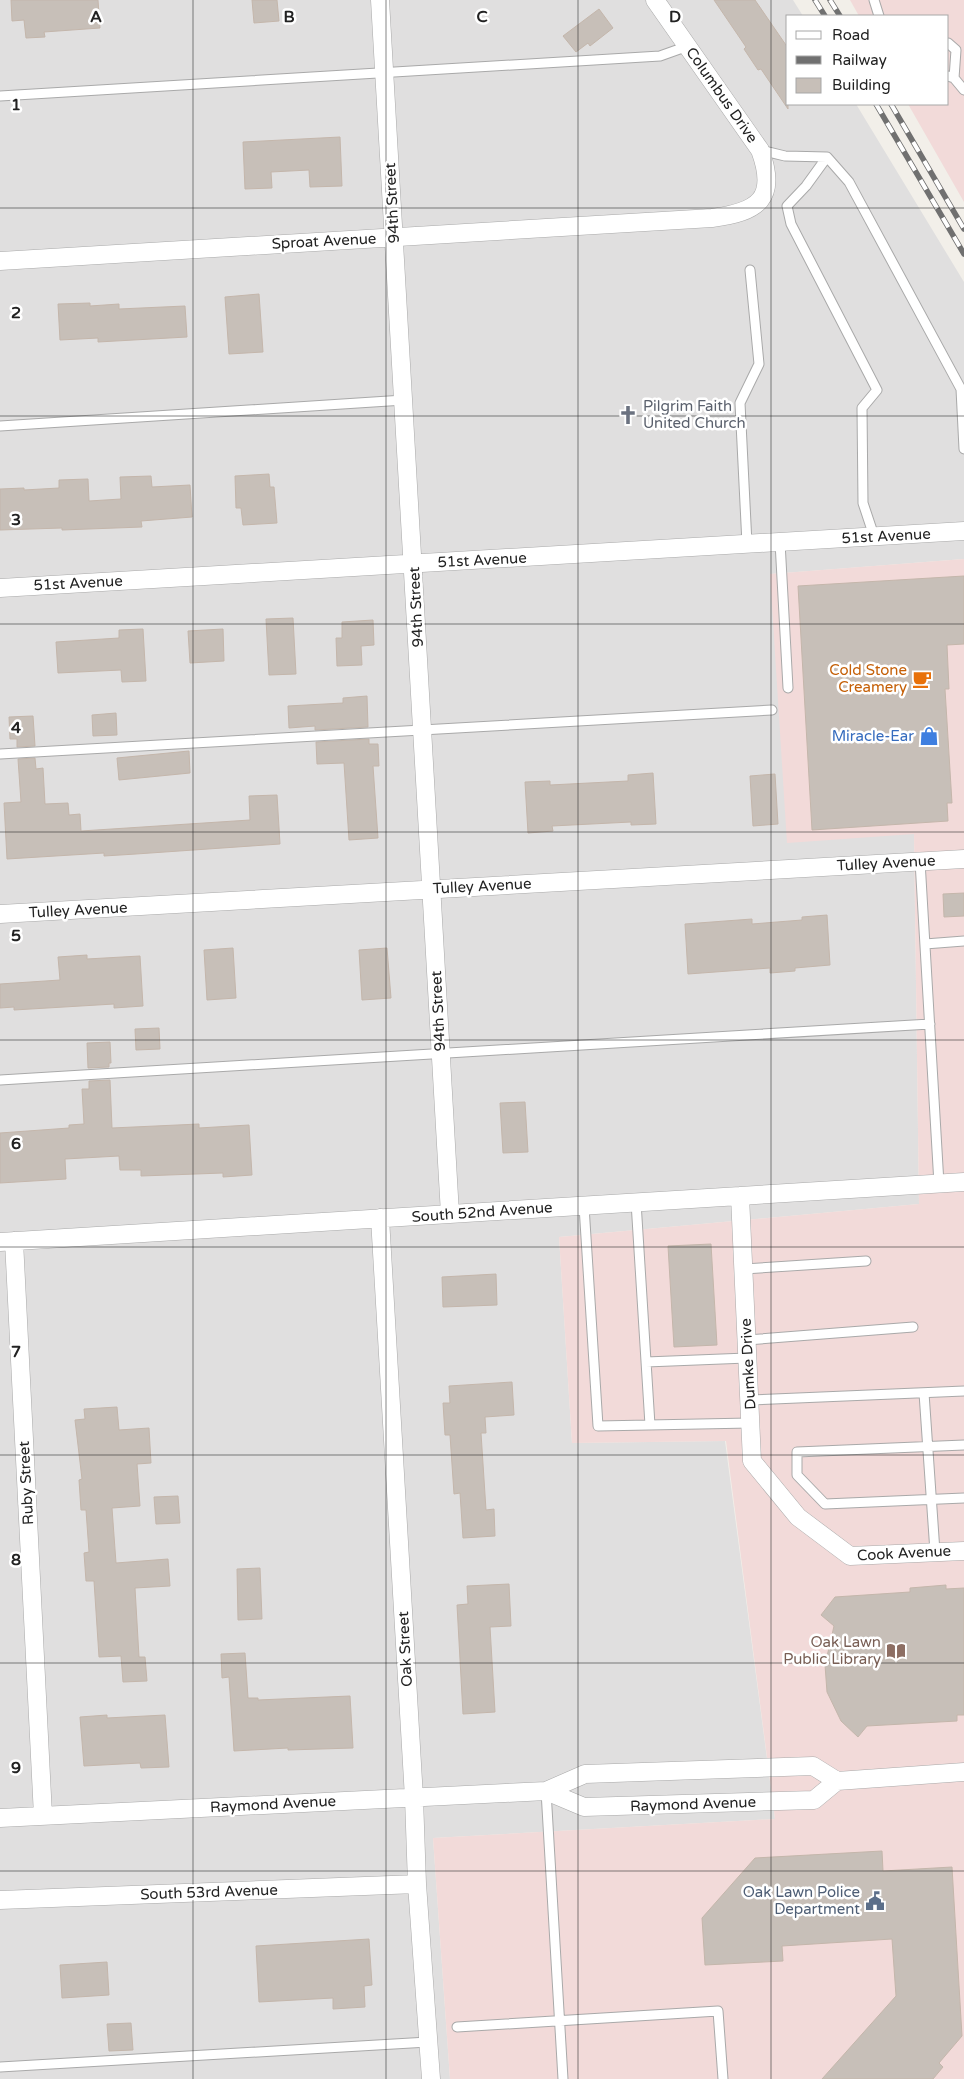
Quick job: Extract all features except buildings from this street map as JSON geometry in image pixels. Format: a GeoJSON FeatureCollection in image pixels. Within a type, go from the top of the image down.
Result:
{"type":"FeatureCollection","features":[{"type":"Feature","properties":{"kind":"street","name":"94th Street"},"geometry":{"type":"LineString","coordinates":[[380,0],[386,73],[450,1214]]}},
{"type":"Feature","properties":{"kind":"street","name":"Columbus Drive"},"geometry":{"type":"LineString","coordinates":[[655,0],[760,150],[766,166],[767,181],[762,198]]}},
{"type":"Feature","properties":{"kind":"street","name":"Sproat Avenue"},"geometry":{"type":"LineString","coordinates":[[0,261],[712,218],[732,215],[752,208],[762,198]]}},
{"type":"Feature","properties":{"kind":"street","name":"51st Avenue"},"geometry":{"type":"LineString","coordinates":[[0,588],[964,531]]}},
{"type":"Feature","properties":{"kind":"street","name":"Tulley Avenue"},"geometry":{"type":"LineString","coordinates":[[0,914],[964,859]]}},
{"type":"Feature","properties":{"kind":"street","name":"South 52nd Avenue"},"geometry":{"type":"LineString","coordinates":[[7,1242],[964,1182]]}},
{"type":"Feature","properties":{"kind":"street","name":"Dumke Drive"},"geometry":{"type":"LineString","coordinates":[[740,1196],[752,1461],[798,1517]]}},
{"type":"Feature","properties":{"kind":"street","name":"Oak Street"},"geometry":{"type":"LineString","coordinates":[[380,1218],[414,1798],[417,1884],[431,2079]]}},
{"type":"Feature","properties":{"kind":"street","name":"Ruby Street"},"geometry":{"type":"LineString","coordinates":[[7,1242],[43,1816]]}},
{"type":"Feature","properties":{"kind":"street","name":"Cook Avenue"},"geometry":{"type":"LineString","coordinates":[[798,1517],[850,1556],[964,1550]]}},
{"type":"Feature","properties":{"kind":"street","name":"Raymond Avenue"},"geometry":{"type":"LineString","coordinates":[[0,1818],[546,1791],[586,1774],[595,1773],[813,1766],[837,1780],[814,1800],[584,1807],[546,1791]]}},
{"type":"Feature","properties":{"kind":"street"},"geometry":{"type":"LineString","coordinates":[[837,1780],[964,1772]]}},
{"type":"Feature","properties":{"kind":"street","name":"South 53rd Avenue"},"geometry":{"type":"LineString","coordinates":[[0,1900],[417,1884]]}},
{"type":"Feature","properties":{"kind":"lane"},"geometry":{"type":"LineString","coordinates":[[874,0],[880,15]]}},
{"type":"Feature","properties":{"kind":"lane"},"geometry":{"type":"LineString","coordinates":[[949,44],[956,50],[951,77],[964,90]]}},
{"type":"Feature","properties":{"kind":"lane"},"geometry":{"type":"LineString","coordinates":[[0,96],[660,56],[688,46]]}},
{"type":"Feature","properties":{"kind":"lane"},"geometry":{"type":"LineString","coordinates":[[760,150],[785,156],[827,157],[849,182],[961,389],[964,449]]}},
{"type":"Feature","properties":{"kind":"lane"},"geometry":{"type":"LineString","coordinates":[[827,157],[806,186],[787,206],[791,224],[877,390],[862,408],[863,503],[874,536]]}},
{"type":"Feature","properties":{"kind":"lane"},"geometry":{"type":"LineString","coordinates":[[747,544],[740,403],[758,364],[750,270]]}},
{"type":"Feature","properties":{"kind":"lane"},"geometry":{"type":"LineString","coordinates":[[0,426],[404,400]]}},
{"type":"Feature","properties":{"kind":"lane"},"geometry":{"type":"LineString","coordinates":[[780,542],[788,688]]}},
{"type":"Feature","properties":{"kind":"lane"},"geometry":{"type":"LineString","coordinates":[[0,754],[772,710]]}},
{"type":"Feature","properties":{"kind":"lane"},"geometry":{"type":"LineString","coordinates":[[920,861],[939,1184]]}},
{"type":"Feature","properties":{"kind":"lane"},"geometry":{"type":"LineString","coordinates":[[925,944],[964,941]]}},
{"type":"Feature","properties":{"kind":"lane"},"geometry":{"type":"LineString","coordinates":[[0,1080],[930,1024]]}},
{"type":"Feature","properties":{"kind":"lane"},"geometry":{"type":"LineString","coordinates":[[636,1202],[650,1425]]}},
{"type":"Feature","properties":{"kind":"lane"},"geometry":{"type":"LineString","coordinates":[[584,1206],[598,1426],[750,1422]]}},
{"type":"Feature","properties":{"kind":"lane"},"geometry":{"type":"LineString","coordinates":[[744,1269],[866,1260]]}},
{"type":"Feature","properties":{"kind":"lane"},"geometry":{"type":"LineString","coordinates":[[747,1340],[913,1326]]}},
{"type":"Feature","properties":{"kind":"lane"},"geometry":{"type":"LineString","coordinates":[[646,1362],[747,1358]]}},
{"type":"Feature","properties":{"kind":"lane"},"geometry":{"type":"LineString","coordinates":[[750,1400],[964,1391]]}},
{"type":"Feature","properties":{"kind":"lane"},"geometry":{"type":"LineString","coordinates":[[924,1393],[935,1552]]}},
{"type":"Feature","properties":{"kind":"lane"},"geometry":{"type":"LineString","coordinates":[[964,1445],[797,1452],[797,1475],[825,1504],[964,1498]]}},
{"type":"Feature","properties":{"kind":"lane"},"geometry":{"type":"LineString","coordinates":[[546,1791],[563,2079]]}},
{"type":"Feature","properties":{"kind":"lane"},"geometry":{"type":"LineString","coordinates":[[457,2028],[718,2011],[723,2079]]}},
{"type":"Feature","properties":{"kind":"lane"},"geometry":{"type":"LineString","coordinates":[[0,2067],[428,2042]]}},
{"type":"Feature","properties":{"kind":"shaded area"},"geometry":{"type":"Polygon","coordinates":[[[0,0],[793,0],[802,15],[786,15],[786,105],[857,105],[964,282],[964,559],[771,574],[914,834],[919,1204],[559,1237],[572,1443],[725,1441],[775,1819],[433,1838],[450,2079],[0,2079],[0,0]]]}},
{"type":"Feature","properties":{"kind":"shaded area"},"geometry":{"type":"Polygon","coordinates":[[[850,0],[964,0],[964,202],[909,105],[949,105],[949,15],[858,15],[850,0]]]}},
{"type":"Feature","properties":{"kind":"shaded area"},"geometry":{"type":"Polygon","coordinates":[[[964,559],[964,2079],[450,2079],[433,1838],[775,1819],[726,1441],[572,1443],[559,1237],[919,1204],[914,834],[787,843],[770,574],[964,559]]]}},
{"type":"Feature","properties":{"kind":"railway"},"geometry":{"type":"LineString","coordinates":[[815,0],[824,15]]}},
{"type":"Feature","properties":{"kind":"railway"},"geometry":{"type":"LineString","coordinates":[[830,0],[839,15]]}},
{"type":"Feature","properties":{"kind":"railway"},"geometry":{"type":"LineString","coordinates":[[877,105],[964,254]]}},
{"type":"Feature","properties":{"kind":"railway"},"geometry":{"type":"LineString","coordinates":[[892,105],[964,229]]}},
{"type":"Feature","properties":{"kind":"place","name":"Pilgrim Faith United Church"},"geometry":{"type":"Point","coordinates":[628,415]}},
{"type":"Feature","properties":{"kind":"place","name":"Cold Stone Creamery"},"geometry":{"type":"Point","coordinates":[922,679]}},
{"type":"Feature","properties":{"kind":"place","name":"Miracle-Ear"},"geometry":{"type":"Point","coordinates":[929,736]}},
{"type":"Feature","properties":{"kind":"place","name":"Oak Lawn Public Library"},"geometry":{"type":"Point","coordinates":[896,1651]}},
{"type":"Feature","properties":{"kind":"place","name":"Oak Lawn Police Department"},"geometry":{"type":"Point","coordinates":[875,1901]}}]}
